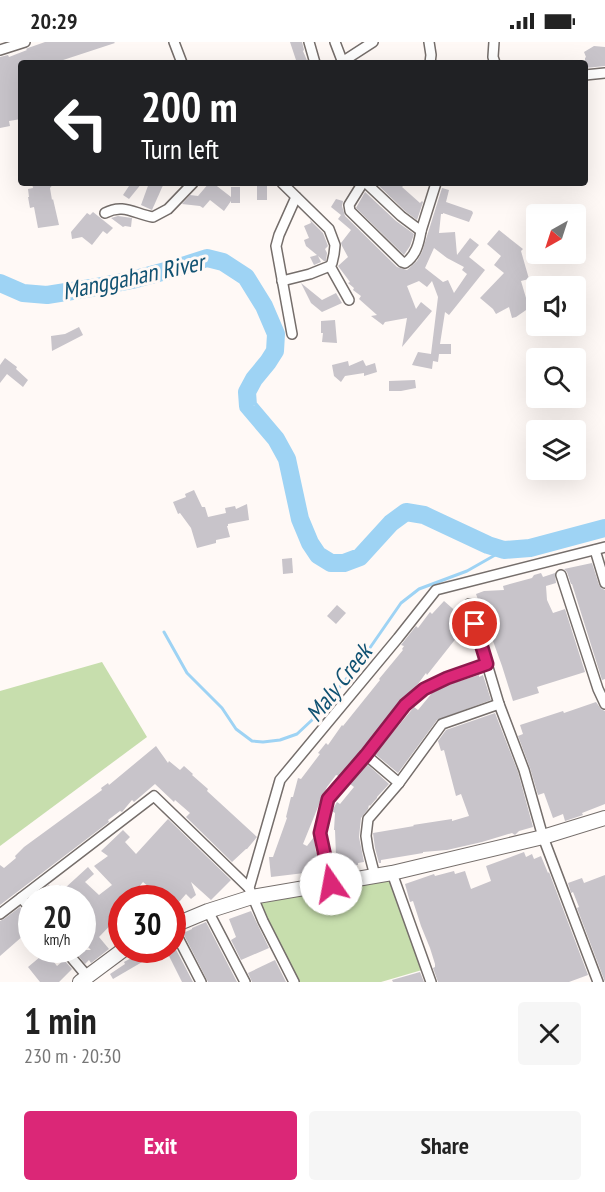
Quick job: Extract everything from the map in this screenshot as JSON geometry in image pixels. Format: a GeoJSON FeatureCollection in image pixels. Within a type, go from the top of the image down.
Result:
{"type":"FeatureCollection","features":[{"type":"Feature","properties":{"kind":"street"},"geometry":{"type":"LineString","coordinates":[[0,50],[25,42]]}},
{"type":"Feature","properties":{"kind":"street"},"geometry":{"type":"LineString","coordinates":[[174,42],[181,60]]}},
{"type":"Feature","properties":{"kind":"street"},"geometry":{"type":"LineString","coordinates":[[309,42],[314,60]]}},
{"type":"Feature","properties":{"kind":"street"},"geometry":{"type":"LineString","coordinates":[[335,42],[342,60]]}},
{"type":"Feature","properties":{"kind":"street"},"geometry":{"type":"LineString","coordinates":[[346,60],[373,42]]}},
{"type":"Feature","properties":{"kind":"street"},"geometry":{"type":"LineString","coordinates":[[429,42],[431,60]]}},
{"type":"Feature","properties":{"kind":"street"},"geometry":{"type":"LineString","coordinates":[[494,42],[494,60]]}},
{"type":"Feature","properties":{"kind":"street"},"geometry":{"type":"LineString","coordinates":[[588,75],[605,73]]}},
{"type":"Feature","properties":{"kind":"street"},"geometry":{"type":"LineString","coordinates":[[105,213],[114,209],[126,209],[153,217],[168,209],[190,186]]}},
{"type":"Feature","properties":{"kind":"street"},"geometry":{"type":"LineString","coordinates":[[282,281],[330,266],[335,244],[329,229],[285,186]]}},
{"type":"Feature","properties":{"kind":"street"},"geometry":{"type":"LineString","coordinates":[[361,186],[349,205],[350,211],[405,263],[417,249],[435,186]]}},
{"type":"Feature","properties":{"kind":"street"},"geometry":{"type":"LineString","coordinates":[[369,186],[421,231]]}},
{"type":"Feature","properties":{"kind":"street"},"geometry":{"type":"LineString","coordinates":[[292,334],[276,246],[296,197]]}},
{"type":"Feature","properties":{"kind":"street"},"geometry":{"type":"LineString","coordinates":[[330,266],[349,300]]}},
{"type":"Feature","properties":{"kind":"street"},"geometry":{"type":"LineString","coordinates":[[251,893],[280,780],[436,590],[600,548],[605,583]]}},
{"type":"Feature","properties":{"kind":"street"},"geometry":{"type":"LineString","coordinates":[[561,575],[598,690],[605,704]]}},
{"type":"Feature","properties":{"kind":"street"},"geometry":{"type":"LineString","coordinates":[[469,604],[499,704],[525,770],[543,837],[598,982]]}},
{"type":"Feature","properties":{"kind":"street"},"geometry":{"type":"LineString","coordinates":[[331,884],[320,833],[328,799],[405,705],[424,689],[487,664]]}},
{"type":"Feature","properties":{"kind":"street"},"geometry":{"type":"LineString","coordinates":[[375,876],[366,836],[368,819],[399,783],[442,724],[499,704]]}},
{"type":"Feature","properties":{"kind":"street"},"geometry":{"type":"LineString","coordinates":[[366,755],[399,783]]}},
{"type":"Feature","properties":{"kind":"street"},"geometry":{"type":"LineString","coordinates":[[38,885],[154,796],[251,893],[294,982]]}},
{"type":"Feature","properties":{"kind":"street"},"geometry":{"type":"LineString","coordinates":[[186,920],[251,893],[331,884],[392,873],[543,837],[605,818]]}},
{"type":"Feature","properties":{"kind":"street"},"geometry":{"type":"LineString","coordinates":[[392,873],[431,982]]}},
{"type":"Feature","properties":{"kind":"street"},"geometry":{"type":"LineString","coordinates":[[0,914],[18,900]]}},
{"type":"Feature","properties":{"kind":"street"},"geometry":{"type":"LineString","coordinates":[[208,910],[245,982]]}},
{"type":"Feature","properties":{"kind":"street"},"geometry":{"type":"LineString","coordinates":[[186,953],[201,982]]}},
{"type":"Feature","properties":{"kind":"street"},"geometry":{"type":"LineString","coordinates":[[74,963],[84,979],[108,961]]}},
{"type":"Feature","properties":{"kind":"green space"},"geometry":{"type":"Polygon","coordinates":[[[102,662],[147,737],[0,846],[0,691],[102,662]]]}},
{"type":"Feature","properties":{"kind":"green space"},"geometry":{"type":"Polygon","coordinates":[[[390,879],[422,970],[381,982],[292,982],[252,905],[390,879]]]}},
{"type":"Feature","properties":{"kind":"building"},"geometry":{"type":"Polygon","coordinates":[[[45,42],[115,43],[63,60],[18,60],[18,120],[9,121],[10,126],[0,128],[0,57],[8,55],[9,57],[45,42]]]}},
{"type":"Feature","properties":{"kind":"building"},"geometry":{"type":"Polygon","coordinates":[[[290,42],[302,42],[307,60],[296,60],[290,42]]]}},
{"type":"Feature","properties":{"kind":"building"},"geometry":{"type":"Polygon","coordinates":[[[594,46],[605,47],[605,66],[588,68],[588,60],[585,60],[584,52],[594,46]]]}},
{"type":"Feature","properties":{"kind":"building"},"geometry":{"type":"Polygon","coordinates":[[[33,186],[52,186],[52,200],[59,225],[38,228],[34,207],[30,208],[28,197],[28,189],[33,188],[33,186]]]}},
{"type":"Feature","properties":{"kind":"building"},"geometry":{"type":"Polygon","coordinates":[[[129,186],[140,186],[129,199],[123,195],[129,186]]]}},
{"type":"Feature","properties":{"kind":"building"},"geometry":{"type":"Polygon","coordinates":[[[148,186],[163,186],[152,210],[141,205],[148,186]]]}},
{"type":"Feature","properties":{"kind":"building"},"geometry":{"type":"Polygon","coordinates":[[[206,186],[217,186],[231,197],[231,187],[240,187],[240,203],[231,203],[231,201],[224,211],[210,200],[203,208],[182,204],[190,195],[198,196],[206,186]]]}},
{"type":"Feature","properties":{"kind":"building"},"geometry":{"type":"Polygon","coordinates":[[[257,186],[267,186],[267,200],[257,200],[257,186]]]}},
{"type":"Feature","properties":{"kind":"building"},"geometry":{"type":"Polygon","coordinates":[[[379,186],[403,186],[420,203],[423,202],[417,220],[379,186]]]}},
{"type":"Feature","properties":{"kind":"building"},"geometry":{"type":"Polygon","coordinates":[[[442,188],[449,190],[446,202],[473,213],[469,222],[441,214],[439,233],[455,232],[457,255],[470,238],[479,245],[469,257],[485,270],[449,315],[445,312],[440,344],[451,344],[451,354],[439,354],[438,362],[433,361],[432,369],[412,365],[418,352],[431,354],[438,297],[432,281],[427,287],[419,281],[407,286],[416,309],[421,302],[432,311],[402,347],[407,318],[385,322],[383,325],[371,316],[377,315],[359,299],[361,296],[353,290],[354,288],[348,283],[350,282],[338,266],[348,257],[341,243],[351,230],[338,219],[341,215],[331,207],[336,199],[343,201],[345,216],[397,267],[407,270],[417,261],[422,252],[442,188]],[[434,248],[425,268],[443,282],[448,280],[454,293],[467,274],[462,270],[464,267],[434,248]]]}},
{"type":"Feature","properties":{"kind":"building"},"geometry":{"type":"Polygon","coordinates":[[[365,192],[396,221],[414,234],[404,255],[356,208],[365,192]]]}},
{"type":"Feature","properties":{"kind":"building"},"geometry":{"type":"Polygon","coordinates":[[[93,212],[113,228],[107,234],[103,231],[92,245],[82,237],[72,239],[71,232],[87,213],[90,215],[93,212]]]}},
{"type":"Feature","properties":{"kind":"building"},"geometry":{"type":"Polygon","coordinates":[[[118,216],[132,218],[131,227],[123,227],[111,218],[118,216]]]}},
{"type":"Feature","properties":{"kind":"building"},"geometry":{"type":"Polygon","coordinates":[[[310,220],[323,233],[328,246],[325,249],[326,261],[318,256],[321,262],[314,265],[310,257],[317,255],[306,246],[304,240],[309,238],[304,226],[311,223],[310,220]]]}},
{"type":"Feature","properties":{"kind":"building"},"geometry":{"type":"Polygon","coordinates":[[[499,230],[523,249],[521,251],[528,276],[526,276],[526,280],[521,281],[526,298],[526,310],[516,317],[512,318],[509,307],[496,314],[480,298],[504,273],[494,265],[501,256],[487,244],[499,230]]]}},
{"type":"Feature","properties":{"kind":"building"},"geometry":{"type":"Polygon","coordinates":[[[301,283],[322,300],[336,293],[342,303],[322,312],[311,303],[301,283]]]}},
{"type":"Feature","properties":{"kind":"building"},"geometry":{"type":"Polygon","coordinates":[[[335,320],[337,343],[322,342],[321,321],[335,320]]]}},
{"type":"Feature","properties":{"kind":"building"},"geometry":{"type":"Polygon","coordinates":[[[79,327],[83,335],[52,351],[51,336],[65,334],[79,327]]]}},
{"type":"Feature","properties":{"kind":"building"},"geometry":{"type":"Polygon","coordinates":[[[5,358],[28,380],[23,387],[7,374],[0,383],[0,365],[5,358]]]}},
{"type":"Feature","properties":{"kind":"building"},"geometry":{"type":"Polygon","coordinates":[[[363,360],[366,366],[375,363],[377,372],[364,376],[364,373],[345,376],[341,382],[334,376],[332,365],[348,361],[349,366],[363,360]]]}},
{"type":"Feature","properties":{"kind":"building"},"geometry":{"type":"Polygon","coordinates":[[[415,380],[416,388],[389,391],[389,381],[415,380]]]}},
{"type":"Feature","properties":{"kind":"building"},"geometry":{"type":"Polygon","coordinates":[[[194,490],[202,507],[205,507],[208,517],[226,513],[225,508],[235,506],[236,509],[247,504],[249,520],[228,524],[230,537],[197,548],[191,528],[180,513],[178,514],[173,502],[186,497],[185,494],[194,490]]]}},
{"type":"Feature","properties":{"kind":"building"},"geometry":{"type":"Polygon","coordinates":[[[292,558],[293,573],[283,574],[282,559],[292,558]]]}},
{"type":"Feature","properties":{"kind":"building"},"geometry":{"type":"Polygon","coordinates":[[[592,563],[599,585],[605,590],[605,679],[602,680],[572,584],[564,569],[592,563]]]}},
{"type":"Feature","properties":{"kind":"building"},"geometry":{"type":"Polygon","coordinates":[[[541,573],[543,577],[555,573],[556,583],[546,586],[547,600],[553,613],[565,609],[585,672],[537,687],[539,693],[513,701],[476,594],[484,591],[504,590],[503,586],[532,578],[541,573]]]}},
{"type":"Feature","properties":{"kind":"building"},"geometry":{"type":"Polygon","coordinates":[[[444,601],[467,621],[474,645],[469,647],[465,627],[427,675],[426,673],[415,688],[400,701],[361,751],[327,787],[303,844],[307,846],[314,837],[321,871],[271,877],[269,857],[273,857],[298,778],[301,779],[320,754],[318,753],[326,743],[328,745],[380,680],[403,650],[404,646],[401,645],[416,626],[418,628],[430,612],[432,614],[444,601]]]}},
{"type":"Feature","properties":{"kind":"building"},"geometry":{"type":"Polygon","coordinates":[[[337,605],[346,613],[336,624],[327,616],[337,605]]]}},
{"type":"Feature","properties":{"kind":"building"},"geometry":{"type":"Polygon","coordinates":[[[479,675],[479,677],[483,675],[491,700],[437,720],[398,773],[375,754],[414,707],[418,710],[432,693],[450,684],[479,675]]]}},
{"type":"Feature","properties":{"kind":"building"},"geometry":{"type":"Polygon","coordinates":[[[596,702],[605,711],[605,804],[565,821],[563,814],[553,818],[544,793],[538,795],[518,736],[523,734],[520,725],[596,702]]]}},
{"type":"Feature","properties":{"kind":"building"},"geometry":{"type":"Polygon","coordinates":[[[495,713],[518,772],[533,827],[519,831],[515,835],[512,833],[447,850],[381,860],[379,863],[373,833],[452,819],[452,821],[469,816],[461,794],[456,796],[444,750],[441,751],[438,741],[446,730],[495,713]]]}},
{"type":"Feature","properties":{"kind":"building"},"geometry":{"type":"Polygon","coordinates":[[[156,746],[168,763],[169,761],[180,770],[184,766],[208,789],[207,791],[257,837],[232,862],[186,817],[190,813],[155,784],[26,885],[18,885],[18,891],[0,905],[0,865],[4,868],[24,847],[102,790],[101,788],[108,783],[109,785],[156,746]]]}},
{"type":"Feature","properties":{"kind":"building"},"geometry":{"type":"Polygon","coordinates":[[[367,764],[389,784],[369,805],[361,818],[359,837],[364,862],[335,869],[332,857],[336,856],[335,813],[332,811],[337,802],[340,804],[354,787],[350,784],[367,764]]]}},
{"type":"Feature","properties":{"kind":"building"},"geometry":{"type":"Polygon","coordinates":[[[168,819],[231,880],[211,900],[191,882],[196,895],[191,899],[186,894],[186,885],[147,885],[143,882],[140,885],[112,885],[94,866],[108,856],[101,851],[123,830],[130,837],[125,842],[136,854],[168,819]]]}},
{"type":"Feature","properties":{"kind":"building"},"geometry":{"type":"Polygon","coordinates":[[[524,852],[526,857],[532,854],[534,859],[541,856],[588,975],[569,982],[438,982],[430,948],[413,901],[410,902],[405,884],[434,874],[435,876],[454,871],[455,874],[465,871],[471,889],[491,881],[486,866],[524,852]]]}},
{"type":"Feature","properties":{"kind":"building"},"geometry":{"type":"Polygon","coordinates":[[[88,867],[94,874],[85,882],[88,885],[68,885],[88,867]]]}},
{"type":"Feature","properties":{"kind":"building"},"geometry":{"type":"Polygon","coordinates":[[[605,875],[605,982],[577,908],[579,907],[568,883],[582,878],[584,883],[605,875]]]}},
{"type":"Feature","properties":{"kind":"building"},"geometry":{"type":"Polygon","coordinates":[[[108,888],[108,928],[99,937],[108,950],[96,959],[96,892],[99,895],[108,888]]]}},
{"type":"Feature","properties":{"kind":"building"},"geometry":{"type":"Polygon","coordinates":[[[18,908],[18,940],[0,956],[0,921],[18,908]]]}},
{"type":"Feature","properties":{"kind":"building"},"geometry":{"type":"Polygon","coordinates":[[[251,911],[269,948],[241,960],[231,940],[236,937],[229,919],[251,911]]]}},
{"type":"Feature","properties":{"kind":"building"},"geometry":{"type":"Polygon","coordinates":[[[206,922],[237,982],[208,982],[186,939],[186,932],[206,922]]]}},
{"type":"Feature","properties":{"kind":"building"},"geometry":{"type":"Polygon","coordinates":[[[275,960],[286,982],[252,982],[248,973],[275,960]]]}},
{"type":"Feature","properties":{"kind":"building"},"geometry":{"type":"Polygon","coordinates":[[[33,963],[55,963],[57,966],[60,963],[67,963],[72,969],[59,982],[40,982],[28,967],[33,963]]]}},
{"type":"Feature","properties":{"kind":"building"},"geometry":{"type":"Polygon","coordinates":[[[140,963],[113,979],[110,974],[125,964],[140,963]]]}},
{"type":"Feature","properties":{"kind":"building"},"geometry":{"type":"Polygon","coordinates":[[[172,963],[183,963],[193,982],[182,982],[172,963]]]}},
{"type":"Feature","properties":{"kind":"building"},"geometry":{"type":"Polygon","coordinates":[[[420,972],[424,982],[393,982],[392,980],[420,972]]]}},
{"type":"Feature","properties":{"kind":"waterway","name":"Manggahan River"},"geometry":{"type":"LineString","coordinates":[[0,283],[23,293],[47,295],[132,280],[207,258],[223,262],[246,277],[264,306],[276,334],[275,351],[247,392],[248,406],[276,439],[287,459],[300,519],[310,543],[318,555],[331,563],[344,563],[360,557],[391,523],[406,512],[424,515],[488,545],[504,550],[530,548],[605,528]]}},
{"type":"Feature","properties":{"kind":"waterway","name":"Maly Creek"},"geometry":{"type":"LineString","coordinates":[[164,632],[187,673],[222,708],[236,729],[252,741],[280,740],[297,734],[312,720],[358,665],[401,603],[419,589],[467,571],[504,550]]}},
{"type":"Feature","properties":{"kind":"route"},"geometry":{"type":"LineString","coordinates":[[331,884],[320,833],[328,799],[405,705],[424,689],[487,664],[475,624]]}}]}
